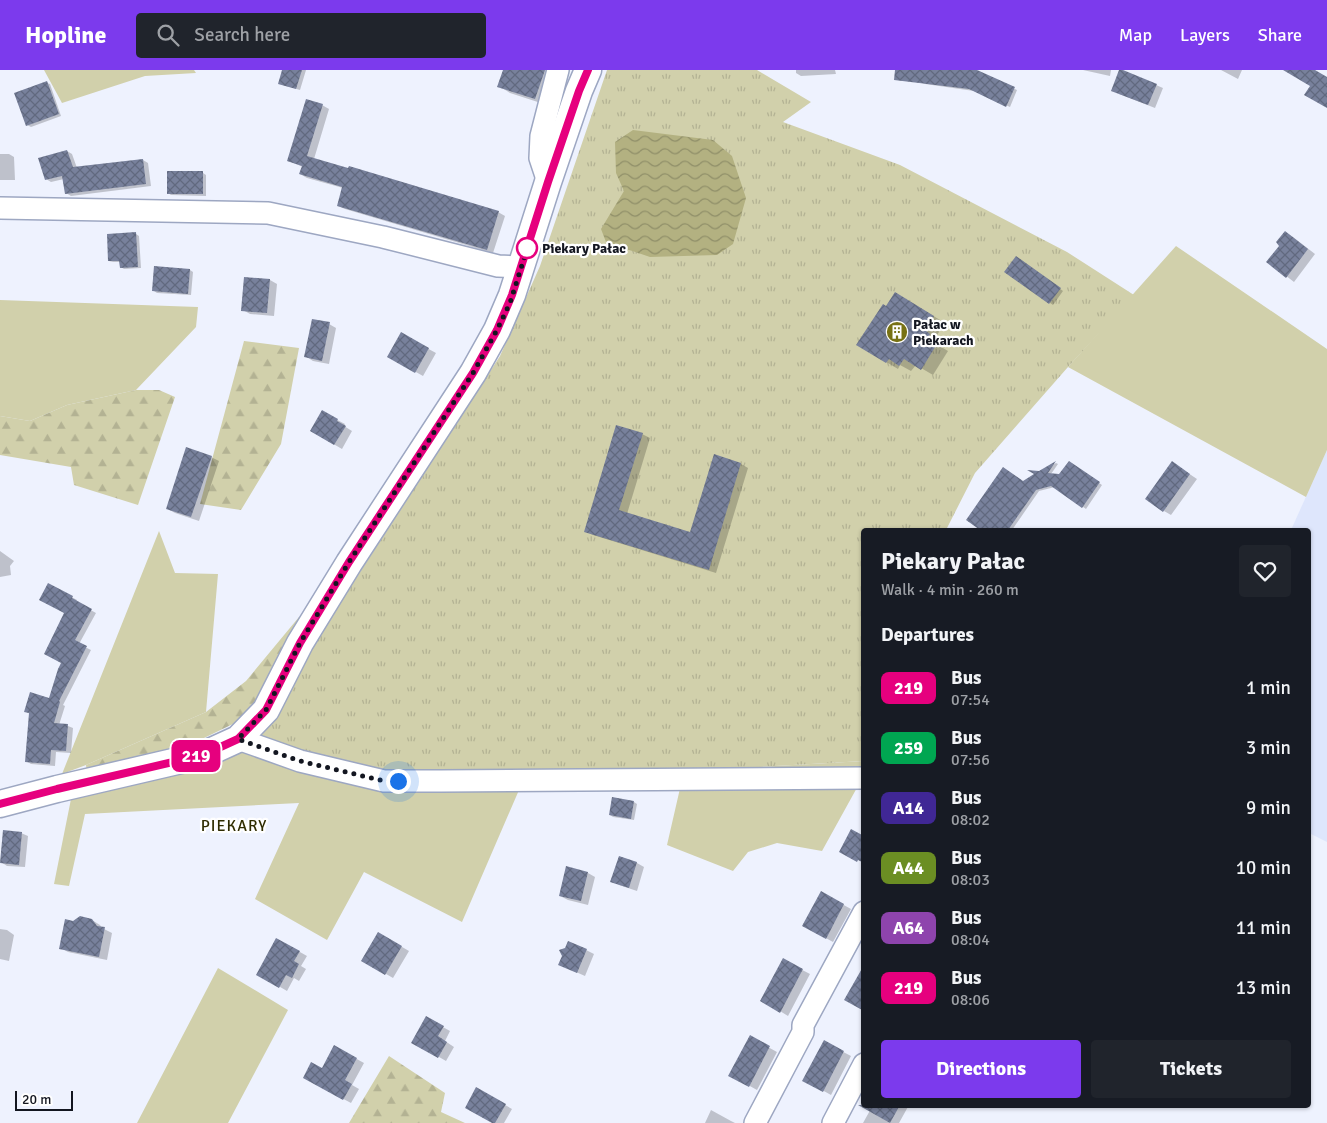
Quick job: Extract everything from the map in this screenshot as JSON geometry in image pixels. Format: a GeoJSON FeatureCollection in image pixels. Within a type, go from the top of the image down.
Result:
{"type":"FeatureCollection","features":[{"type":"Feature","properties":{"kind":"street"},"geometry":{"type":"LineString","coordinates":[[548,182],[540,158],[541,136],[558,70]]}},
{"type":"Feature","properties":{"kind":"street"},"geometry":{"type":"LineString","coordinates":[[0,804],[203,755],[238,739],[266,710],[300,643],[349,562],[473,373],[497,330],[510,303],[548,182],[588,70]]}},
{"type":"Feature","properties":{"kind":"street"},"geometry":{"type":"LineString","coordinates":[[0,208],[268,213],[383,237],[498,266],[521,267]]}},
{"type":"Feature","properties":{"kind":"street"},"geometry":{"type":"LineString","coordinates":[[238,739],[300,761],[384,781],[861,778]]}},
{"type":"Feature","properties":{"kind":"street"},"geometry":{"type":"LineString","coordinates":[[755,1123],[803,1032],[802,1025],[861,917]]}},
{"type":"Feature","properties":{"kind":"street"},"geometry":{"type":"LineString","coordinates":[[833,1123],[861,1070]]}},
{"type":"Feature","properties":{"kind":"shaded area"},"geometry":{"type":"Polygon","coordinates":[[[1327,450],[1327,842],[1311,834],[1311,528],[1292,528],[1327,450]]]}},
{"type":"Feature","properties":{"kind":"green space"},"geometry":{"type":"Polygon","coordinates":[[[44,70],[194,70],[196,73],[145,76],[62,103],[44,70]]]}},
{"type":"Feature","properties":{"kind":"green space"},"geometry":{"type":"Polygon","coordinates":[[[607,70],[757,70],[811,102],[783,122],[900,165],[1067,252],[1134,295],[975,473],[947,528],[861,528],[861,761],[672,772],[386,774],[253,737],[500,356],[540,266],[607,70]]]}},
{"type":"Feature","properties":{"kind":"green space"},"geometry":{"type":"Polygon","coordinates":[[[1176,246],[1327,349],[1327,450],[1306,497],[1068,367],[1176,246]]]}},
{"type":"Feature","properties":{"kind":"green space"},"geometry":{"type":"Polygon","coordinates":[[[0,300],[198,307],[196,327],[136,390],[67,405],[30,421],[0,416],[0,300]]]}},
{"type":"Feature","properties":{"kind":"green space"},"geometry":{"type":"Polygon","coordinates":[[[244,341],[299,348],[281,444],[241,510],[200,504],[244,341]]]}},
{"type":"Feature","properties":{"kind":"green space"},"geometry":{"type":"Polygon","coordinates":[[[136,390],[159,390],[175,397],[138,505],[74,485],[71,467],[0,455],[0,416],[30,421],[67,405],[136,390]]]}},
{"type":"Feature","properties":{"kind":"green space"},"geometry":{"type":"Polygon","coordinates":[[[159,531],[175,573],[218,574],[206,712],[62,774],[159,531]]]}},
{"type":"Feature","properties":{"kind":"green space"},"geometry":{"type":"Polygon","coordinates":[[[299,617],[303,622],[263,694],[235,723],[204,738],[87,773],[86,765],[206,712],[246,681],[299,617]]]}},
{"type":"Feature","properties":{"kind":"green space"},"geometry":{"type":"Polygon","coordinates":[[[241,751],[381,791],[519,790],[462,922],[364,872],[327,940],[255,899],[299,803],[85,814],[69,886],[54,884],[71,799],[213,762],[241,751]]]}},
{"type":"Feature","properties":{"kind":"green space"},"geometry":{"type":"Polygon","coordinates":[[[861,761],[861,780],[822,851],[777,843],[748,852],[733,871],[667,845],[684,771],[861,761]]]}},
{"type":"Feature","properties":{"kind":"green space"},"geometry":{"type":"Polygon","coordinates":[[[218,968],[288,1010],[228,1123],[137,1123],[218,968]]]}},
{"type":"Feature","properties":{"kind":"green space"},"geometry":{"type":"Polygon","coordinates":[[[389,1056],[445,1093],[441,1112],[465,1123],[349,1123],[389,1056]]]}},
{"type":"Feature","properties":{"kind":"water"},"geometry":{"type":"Polygon","coordinates":[[[633,130],[713,140],[732,156],[746,198],[733,244],[717,255],[650,257],[606,242],[601,229],[624,191],[616,173],[615,142],[633,130]]]}},
{"type":"Feature","properties":{"kind":"building"},"geometry":{"type":"Polygon","coordinates":[[[282,70],[302,70],[296,89],[278,84],[282,70]]]}},
{"type":"Feature","properties":{"kind":"building"},"geometry":{"type":"Polygon","coordinates":[[[503,70],[545,70],[535,99],[497,87],[503,70]]]}},
{"type":"Feature","properties":{"kind":"building"},"geometry":{"type":"Polygon","coordinates":[[[895,70],[977,70],[1015,87],[1006,107],[969,89],[894,80],[895,70]]]}},
{"type":"Feature","properties":{"kind":"building"},"geometry":{"type":"Polygon","coordinates":[[[1119,70],[1157,84],[1148,105],[1111,91],[1119,70]]]}},
{"type":"Feature","properties":{"kind":"building"},"geometry":{"type":"Polygon","coordinates":[[[1283,70],[1315,70],[1327,77],[1327,108],[1304,95],[1310,86],[1283,70]]]}},
{"type":"Feature","properties":{"kind":"building"},"geometry":{"type":"Polygon","coordinates":[[[47,81],[59,114],[26,126],[14,93],[47,81]]]}},
{"type":"Feature","properties":{"kind":"building"},"geometry":{"type":"Polygon","coordinates":[[[306,99],[323,104],[307,156],[348,168],[349,166],[499,211],[487,250],[337,206],[342,187],[299,174],[302,166],[287,161],[306,99]]]}},
{"type":"Feature","properties":{"kind":"building"},"geometry":{"type":"Polygon","coordinates":[[[67,150],[73,167],[143,159],[146,184],[65,194],[62,176],[45,180],[38,158],[67,150]]]}},
{"type":"Feature","properties":{"kind":"building"},"geometry":{"type":"Polygon","coordinates":[[[167,171],[203,171],[203,194],[167,194],[167,171]]]}},
{"type":"Feature","properties":{"kind":"building"},"geometry":{"type":"Polygon","coordinates":[[[1285,231],[1308,249],[1286,278],[1266,262],[1279,246],[1276,242],[1285,231]]]}},
{"type":"Feature","properties":{"kind":"building"},"geometry":{"type":"Polygon","coordinates":[[[136,232],[138,267],[120,268],[119,261],[108,261],[107,234],[136,232]]]}},
{"type":"Feature","properties":{"kind":"building"},"geometry":{"type":"Polygon","coordinates":[[[1016,256],[1061,288],[1049,304],[1004,272],[1016,256]]]}},
{"type":"Feature","properties":{"kind":"building"},"geometry":{"type":"Polygon","coordinates":[[[154,266],[190,269],[188,294],[152,291],[154,266]]]}},
{"type":"Feature","properties":{"kind":"building"},"geometry":{"type":"Polygon","coordinates":[[[244,277],[270,279],[267,313],[241,311],[244,277]]]}},
{"type":"Feature","properties":{"kind":"building","name":"Pałac w Piekarach"},"geometry":{"type":"Polygon","coordinates":[[[895,292],[934,316],[925,330],[930,334],[928,338],[937,344],[921,370],[904,359],[899,366],[889,359],[886,363],[856,345],[883,304],[886,306],[895,292]]]}},
{"type":"Feature","properties":{"kind":"building"},"geometry":{"type":"Polygon","coordinates":[[[312,319],[330,322],[322,361],[304,357],[312,319]]]}},
{"type":"Feature","properties":{"kind":"building"},"geometry":{"type":"Polygon","coordinates":[[[401,332],[429,348],[415,373],[387,357],[401,332]]]}},
{"type":"Feature","properties":{"kind":"building"},"geometry":{"type":"Polygon","coordinates":[[[322,410],[346,426],[334,445],[310,431],[322,410]]]}},
{"type":"Feature","properties":{"kind":"building"},"geometry":{"type":"Polygon","coordinates":[[[616,425],[643,433],[619,510],[690,532],[714,454],[741,463],[709,570],[584,532],[616,425]]]}},
{"type":"Feature","properties":{"kind":"building"},"geometry":{"type":"Polygon","coordinates":[[[186,447],[212,456],[191,517],[166,509],[186,447]]]}},
{"type":"Feature","properties":{"kind":"building"},"geometry":{"type":"Polygon","coordinates":[[[1056,461],[1048,473],[1059,474],[1069,461],[1100,482],[1082,508],[1051,486],[1036,490],[1009,528],[977,528],[966,520],[1003,467],[1023,481],[1034,474],[1027,470],[1039,471],[1056,461]]]}},
{"type":"Feature","properties":{"kind":"building"},"geometry":{"type":"Polygon","coordinates":[[[1172,461],[1190,474],[1163,512],[1145,499],[1172,461]]]}},
{"type":"Feature","properties":{"kind":"building"},"geometry":{"type":"Polygon","coordinates":[[[48,583],[73,596],[72,598],[92,609],[75,640],[87,646],[59,701],[54,723],[68,724],[66,751],[51,750],[50,764],[25,762],[29,713],[24,712],[30,692],[49,698],[61,663],[44,654],[64,613],[39,600],[48,583]]]}},
{"type":"Feature","properties":{"kind":"building"},"geometry":{"type":"Polygon","coordinates":[[[612,797],[634,801],[631,819],[609,815],[612,797]]]}},
{"type":"Feature","properties":{"kind":"building"},"geometry":{"type":"Polygon","coordinates":[[[851,829],[861,834],[861,862],[858,860],[857,862],[839,852],[851,829]]]}},
{"type":"Feature","properties":{"kind":"building"},"geometry":{"type":"Polygon","coordinates":[[[3,830],[22,832],[19,865],[0,863],[3,830]]]}},
{"type":"Feature","properties":{"kind":"building"},"geometry":{"type":"Polygon","coordinates":[[[619,856],[637,862],[629,888],[610,882],[619,856]]]}},
{"type":"Feature","properties":{"kind":"building"},"geometry":{"type":"Polygon","coordinates":[[[566,866],[588,872],[581,901],[559,896],[566,866]]]}},
{"type":"Feature","properties":{"kind":"building"},"geometry":{"type":"Polygon","coordinates":[[[821,891],[844,904],[826,939],[802,926],[821,891]]]}},
{"type":"Feature","properties":{"kind":"building"},"geometry":{"type":"Polygon","coordinates":[[[80,916],[92,919],[97,926],[105,927],[99,957],[59,949],[65,919],[73,921],[80,916]]]}},
{"type":"Feature","properties":{"kind":"building"},"geometry":{"type":"Polygon","coordinates":[[[378,932],[402,946],[385,975],[361,961],[378,932]]]}},
{"type":"Feature","properties":{"kind":"building"},"geometry":{"type":"Polygon","coordinates":[[[276,938],[300,951],[294,961],[299,964],[292,978],[286,975],[279,988],[256,975],[276,938]]]}},
{"type":"Feature","properties":{"kind":"building"},"geometry":{"type":"Polygon","coordinates":[[[568,941],[587,949],[577,973],[558,965],[562,956],[559,950],[565,948],[568,941]]]}},
{"type":"Feature","properties":{"kind":"building"},"geometry":{"type":"Polygon","coordinates":[[[783,958],[803,969],[780,1013],[760,1001],[783,958]]]}},
{"type":"Feature","properties":{"kind":"building"},"geometry":{"type":"Polygon","coordinates":[[[861,970],[861,1009],[844,1000],[861,970]]]}},
{"type":"Feature","properties":{"kind":"building"},"geometry":{"type":"Polygon","coordinates":[[[426,1016],[444,1026],[438,1036],[447,1042],[438,1058],[411,1043],[426,1016]]]}},
{"type":"Feature","properties":{"kind":"building"},"geometry":{"type":"Polygon","coordinates":[[[750,1035],[770,1046],[749,1087],[728,1076],[750,1035]]]}},
{"type":"Feature","properties":{"kind":"building"},"geometry":{"type":"Polygon","coordinates":[[[824,1040],[844,1051],[823,1092],[802,1081],[824,1040]]]}},
{"type":"Feature","properties":{"kind":"building"},"geometry":{"type":"Polygon","coordinates":[[[334,1045],[357,1058],[345,1080],[352,1084],[343,1100],[303,1078],[311,1062],[322,1068],[334,1045]]]}},
{"type":"Feature","properties":{"kind":"building"},"geometry":{"type":"Polygon","coordinates":[[[476,1087],[506,1104],[495,1123],[465,1108],[476,1087]]]}},
{"type":"Feature","properties":{"kind":"building"},"geometry":{"type":"Polygon","coordinates":[[[863,1108],[898,1108],[890,1123],[863,1108]]]}},
{"type":"Feature","properties":{"kind":"bus line","name":"219"},"geometry":{"type":"LineString","coordinates":[[0,804],[203,755],[238,739],[266,710],[300,643],[349,562],[431,439],[473,373],[497,330],[510,303],[548,182],[588,70]]}},
{"type":"Feature","properties":{"kind":"place","name":"Piekary Pałac"},"geometry":{"type":"Point","coordinates":[527,248]}},
{"type":"Feature","properties":{"kind":"place","name":"Pałac w Piekarach"},"geometry":{"type":"Point","coordinates":[897,332]}},
{"type":"Feature","properties":{"kind":"district","name":"PIEKARY"},"geometry":{"type":"Point","coordinates":[234,826]}},
{"type":"Feature","properties":{"kind":"route"},"geometry":{"type":"LineString","coordinates":[[398,781],[384,781],[300,761],[238,739],[266,710],[300,643],[349,562],[473,373],[510,303],[528,246],[527,248]]}}]}
